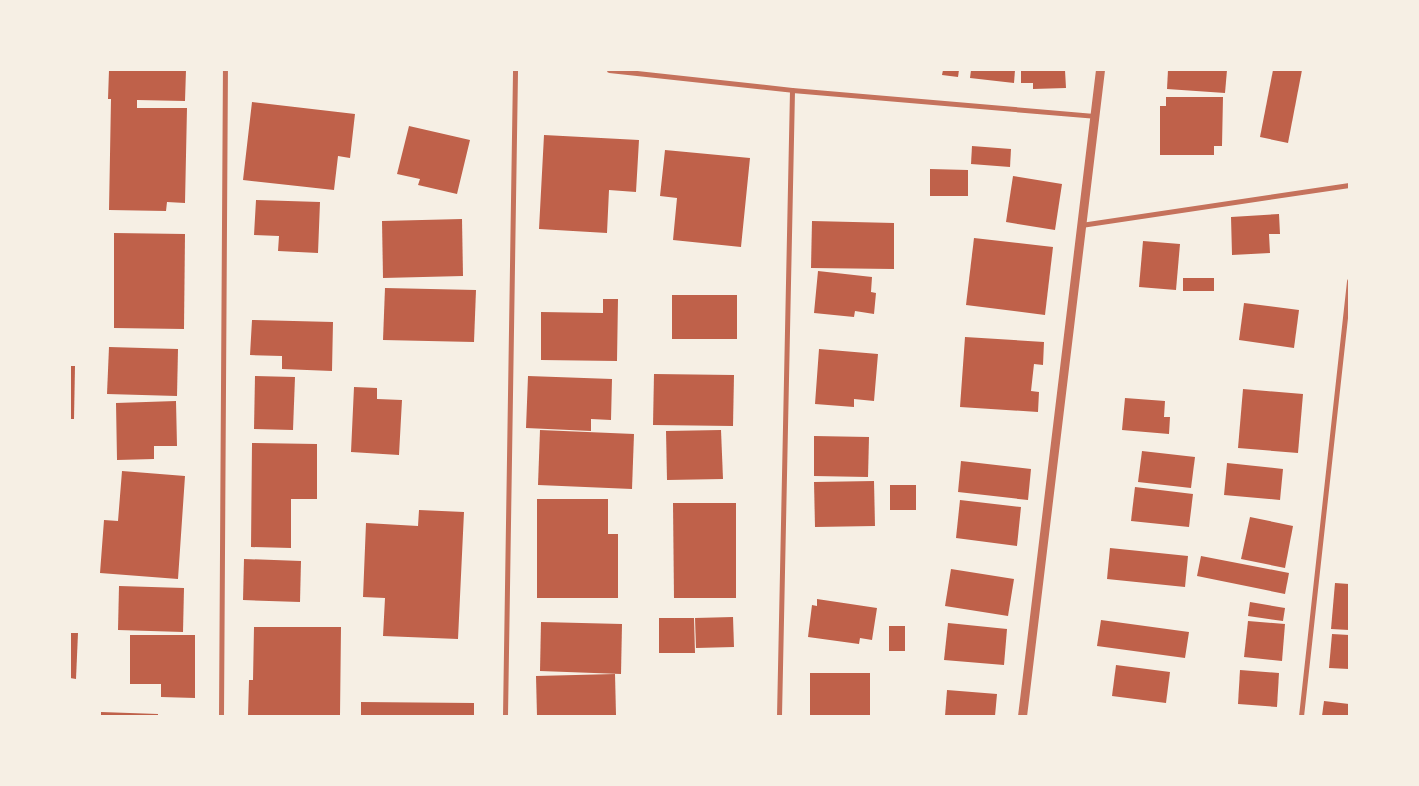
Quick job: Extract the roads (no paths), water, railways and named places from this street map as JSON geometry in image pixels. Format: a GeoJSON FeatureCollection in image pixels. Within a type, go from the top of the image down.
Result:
{"type":"FeatureCollection","features":[{"type":"Feature","properties":{"kind":"street"},"geometry":{"type":"LineString","coordinates":[[221,716],[225,70]]}},
{"type":"Feature","properties":{"kind":"street"},"geometry":{"type":"LineString","coordinates":[[505,716],[515,70]]}},
{"type":"Feature","properties":{"kind":"street"},"geometry":{"type":"LineString","coordinates":[[609,70],[792,90],[1094,116]]}},
{"type":"Feature","properties":{"kind":"street"},"geometry":{"type":"LineString","coordinates":[[1022,716],[1100,70]]}},
{"type":"Feature","properties":{"kind":"street"},"geometry":{"type":"LineString","coordinates":[[780,716],[792,90]]}},
{"type":"Feature","properties":{"kind":"street"},"geometry":{"type":"LineString","coordinates":[[1081,225],[1349,185]]}},
{"type":"Feature","properties":{"kind":"street"},"geometry":{"type":"LineString","coordinates":[[1301,716],[1349,281]]}}]}
